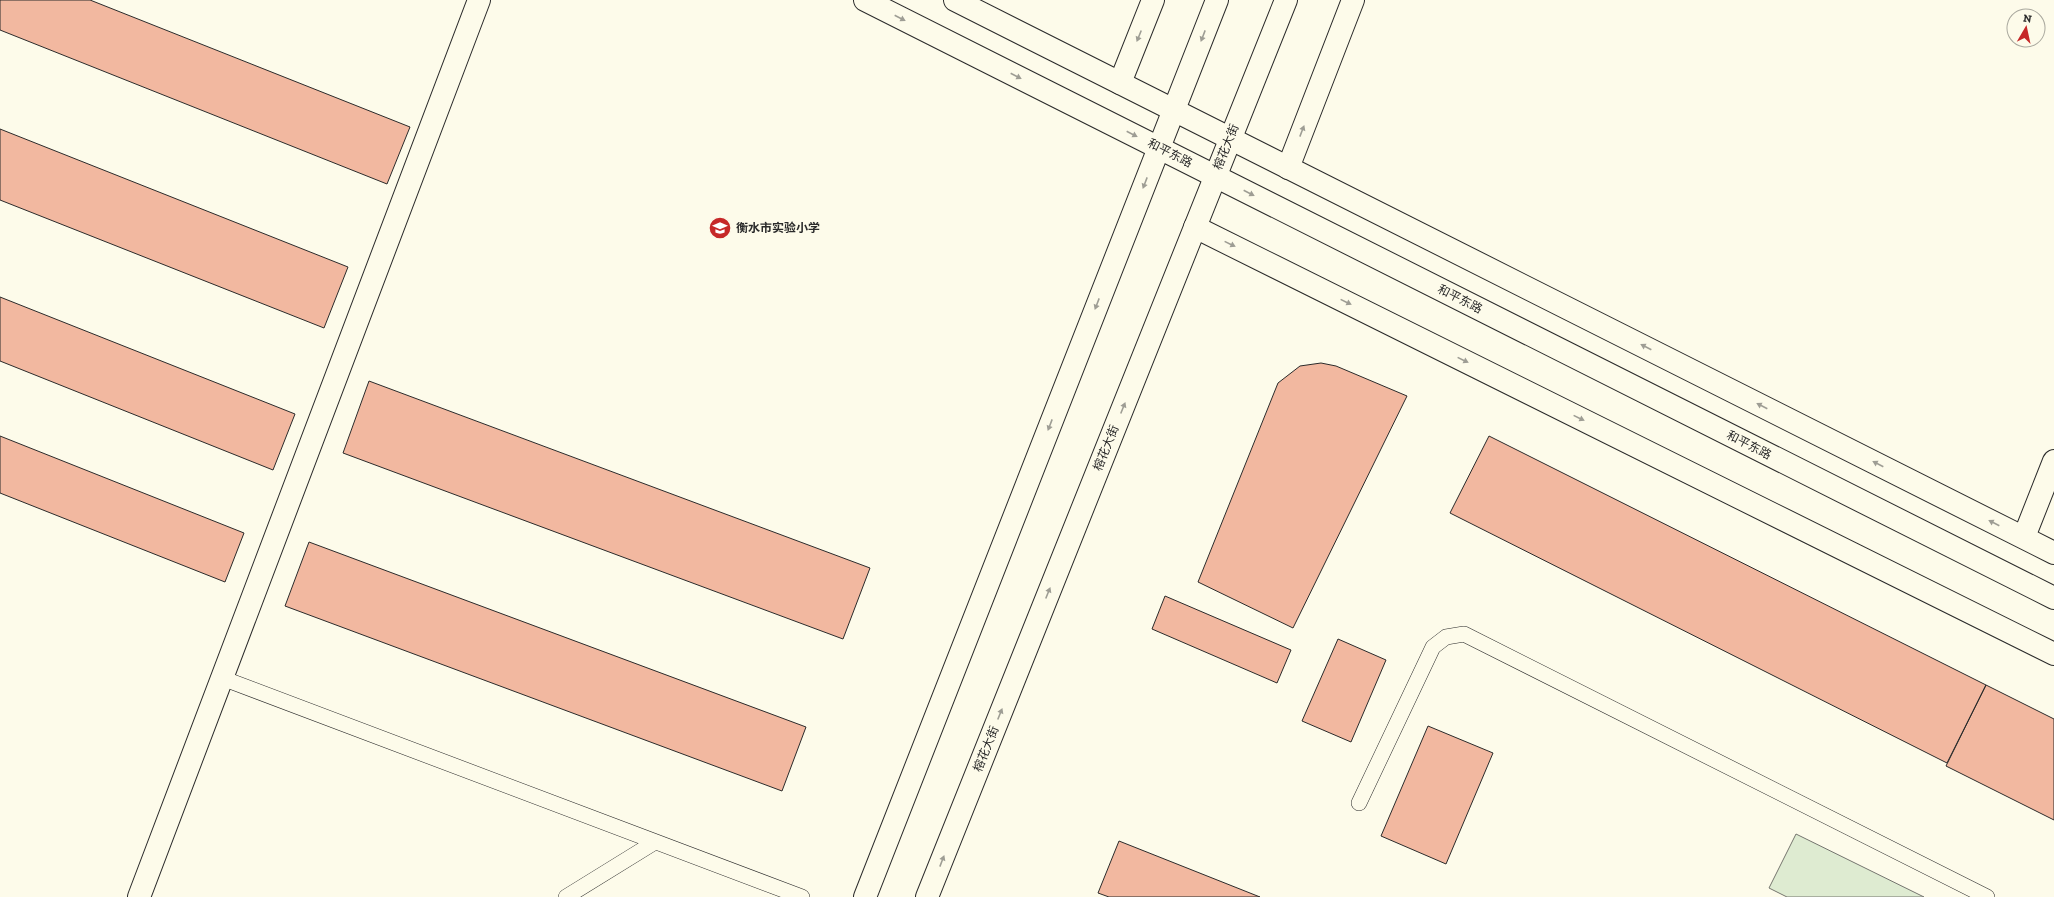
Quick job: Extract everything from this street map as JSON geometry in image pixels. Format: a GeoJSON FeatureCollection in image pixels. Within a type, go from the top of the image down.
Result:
{"type":"FeatureCollection","features":[{"type":"Feature","properties":{"kind":"main road"},"geometry":{"type":"LineString","coordinates":[[139,897],[479,0]]}},
{"type":"Feature","properties":{"kind":"main road","name":"和平东路"},"geometry":{"type":"LineString","coordinates":[[865,0],[2054,598]]}},
{"type":"Feature","properties":{"kind":"main road"},"geometry":{"type":"LineString","coordinates":[[955,0],[2054,553]]}},
{"type":"Feature","properties":{"kind":"main road"},"geometry":{"type":"LineString","coordinates":[[1120,83],[1153,0]]}},
{"type":"Feature","properties":{"kind":"main road"},"geometry":{"type":"LineString","coordinates":[[865,897],[1217,0]]}},
{"type":"Feature","properties":{"kind":"main road","name":"榕花大街"},"geometry":{"type":"LineString","coordinates":[[927,897],[1286,0]]}},
{"type":"Feature","properties":{"kind":"main road"},"geometry":{"type":"LineString","coordinates":[[1288,168],[1353,0]]}},
{"type":"Feature","properties":{"kind":"main road"},"geometry":{"type":"LineString","coordinates":[[1195,227],[2054,654]]}},
{"type":"Feature","properties":{"kind":"main road"},"geometry":{"type":"LineString","coordinates":[[2024,537],[2054,461]]}},
{"type":"Feature","properties":{"kind":"lane"},"geometry":{"type":"LineString","coordinates":[[1359,803],[1433,647],[1446,637],[1464,634],[1987,897]]}},
{"type":"Feature","properties":{"kind":"lane"},"geometry":{"type":"LineString","coordinates":[[222,678],[802,897]]}},
{"type":"Feature","properties":{"kind":"lane"},"geometry":{"type":"LineString","coordinates":[[566,897],[655,842]]}},
{"type":"Feature","properties":{"kind":"green space"},"geometry":{"type":"Polygon","coordinates":[[[1796,834],[1924,897],[1787,897],[1769,888],[1796,834]]]}},
{"type":"Feature","properties":{"kind":"building"},"geometry":{"type":"Polygon","coordinates":[[[0,0],[90,0],[410,127],[387,184],[0,30],[0,0]]]}},
{"type":"Feature","properties":{"kind":"building"},"geometry":{"type":"Polygon","coordinates":[[[0,129],[348,267],[324,328],[0,200],[0,129]]]}},
{"type":"Feature","properties":{"kind":"building"},"geometry":{"type":"Polygon","coordinates":[[[0,297],[295,414],[273,470],[0,361],[0,297]]]}},
{"type":"Feature","properties":{"kind":"building"},"geometry":{"type":"Polygon","coordinates":[[[1321,363],[1336,366],[1407,396],[1293,628],[1198,582],[1278,383],[1300,366],[1321,363]]]}},
{"type":"Feature","properties":{"kind":"building"},"geometry":{"type":"Polygon","coordinates":[[[369,381],[870,568],[843,639],[343,453],[369,381]]]}},
{"type":"Feature","properties":{"kind":"building"},"geometry":{"type":"Polygon","coordinates":[[[0,436],[244,533],[225,582],[0,493],[0,436]]]}},
{"type":"Feature","properties":{"kind":"building"},"geometry":{"type":"Polygon","coordinates":[[[1489,436],[1986,685],[1947,763],[1450,513],[1489,436]]]}},
{"type":"Feature","properties":{"kind":"building"},"geometry":{"type":"Polygon","coordinates":[[[309,542],[806,727],[782,791],[285,606],[309,542]]]}},
{"type":"Feature","properties":{"kind":"building"},"geometry":{"type":"Polygon","coordinates":[[[1165,596],[1291,650],[1277,683],[1152,629],[1165,596]]]}},
{"type":"Feature","properties":{"kind":"building"},"geometry":{"type":"Polygon","coordinates":[[[1338,639],[1386,660],[1351,742],[1302,721],[1338,639]]]}},
{"type":"Feature","properties":{"kind":"building"},"geometry":{"type":"Polygon","coordinates":[[[1986,685],[2054,719],[2054,820],[1946,766],[1986,685]]]}},
{"type":"Feature","properties":{"kind":"building"},"geometry":{"type":"Polygon","coordinates":[[[1428,726],[1493,753],[1446,864],[1381,836],[1428,726]]]}},
{"type":"Feature","properties":{"kind":"building"},"geometry":{"type":"Polygon","coordinates":[[[1119,841],[1260,897],[1109,897],[1098,893],[1119,841]]]}},
{"type":"Feature","properties":{"kind":"place","name":"衡水市实验小学"},"geometry":{"type":"Point","coordinates":[720,228]}}]}
